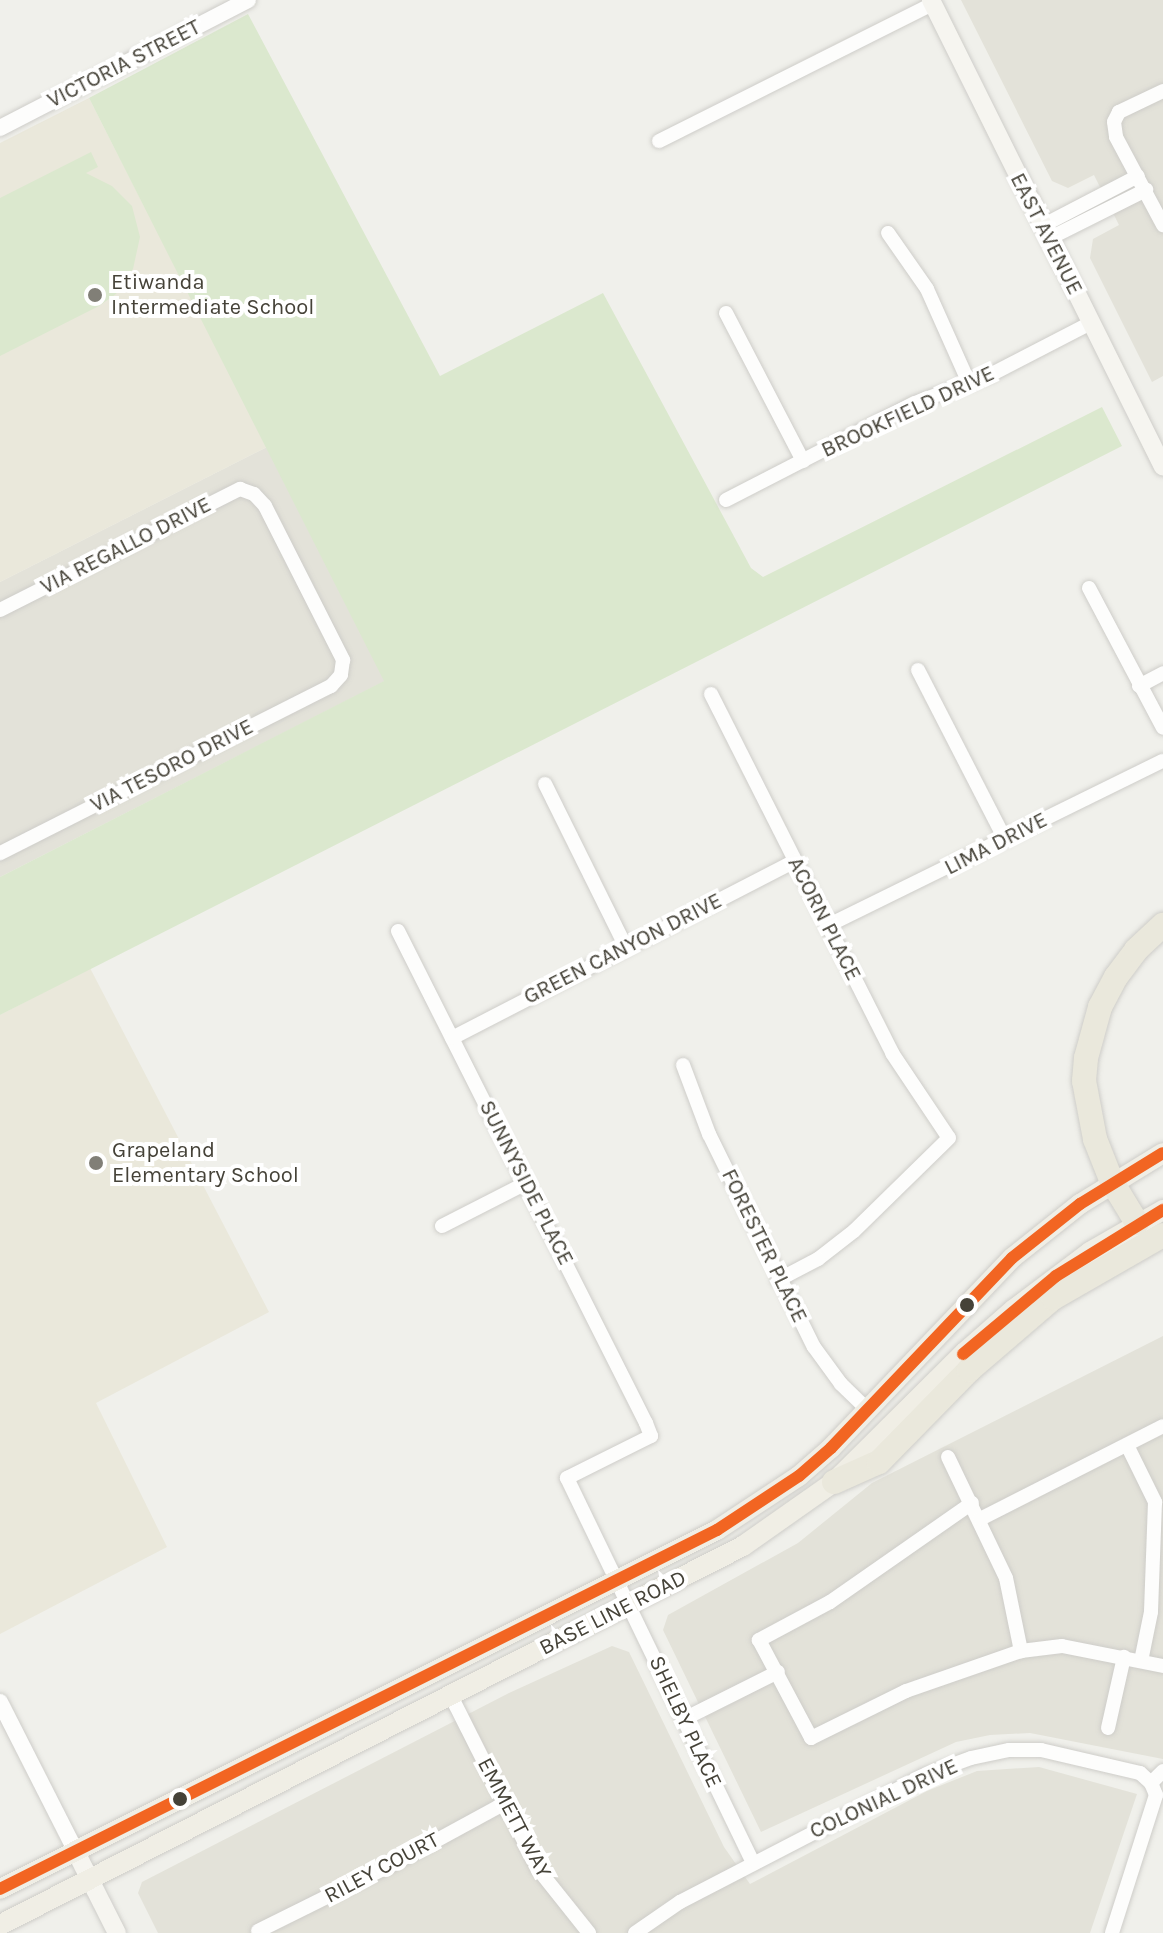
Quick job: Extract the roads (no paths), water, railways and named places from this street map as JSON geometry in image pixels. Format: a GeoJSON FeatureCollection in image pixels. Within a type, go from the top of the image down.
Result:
{"type":"FeatureCollection","features":[{"type":"Feature","properties":{"kind":"highway"},"geometry":{"type":"LineString","coordinates":[[1137,1223],[1112,1182],[1088,1111],[1084,1081],[1090,1035],[1116,977],[1136,950],[1163,925]]}},
{"type":"Feature","properties":{"kind":"highway"},"geometry":{"type":"LineString","coordinates":[[834,1482],[879,1462],[969,1370],[1053,1298],[1163,1235]]}},
{"type":"Feature","properties":{"kind":"main road","name":"EAST AVENUE"},"geometry":{"type":"LineString","coordinates":[[932,2],[1163,467]]}},
{"type":"Feature","properties":{"kind":"main road","name":"BASE LINE ROAD"},"geometry":{"type":"LineString","coordinates":[[0,1889],[717,1530],[799,1476],[869,1411],[1012,1258],[1112,1182],[1163,1153]]}},
{"type":"Feature","properties":{"kind":"main road","name":"BASE LINE ROAD"},"geometry":{"type":"LineString","coordinates":[[0,1925],[743,1546],[834,1482],[989,1330],[1056,1276],[1137,1223],[1163,1210]]}},
{"type":"Feature","properties":{"kind":"main road"},"geometry":{"type":"LineString","coordinates":[[76,1852],[117,1933]]}},
{"type":"Feature","properties":{"kind":"street","name":"VICTORIA STREET"},"geometry":{"type":"LineString","coordinates":[[1,126],[248,0]]}},
{"type":"Feature","properties":{"kind":"street"},"geometry":{"type":"LineString","coordinates":[[659,141],[932,2]]}},
{"type":"Feature","properties":{"kind":"street"},"geometry":{"type":"LineString","coordinates":[[1163,91],[1119,112],[1114,122],[1116,137],[1163,225]]}},
{"type":"Feature","properties":{"kind":"street"},"geometry":{"type":"LineString","coordinates":[[1045,233],[1138,176]]}},
{"type":"Feature","properties":{"kind":"street"},"geometry":{"type":"LineString","coordinates":[[1045,233],[1146,190]]}},
{"type":"Feature","properties":{"kind":"street"},"geometry":{"type":"LineString","coordinates":[[888,233],[927,289],[969,383]]}},
{"type":"Feature","properties":{"kind":"street"},"geometry":{"type":"LineString","coordinates":[[726,313],[803,461]]}},
{"type":"Feature","properties":{"kind":"street","name":"BROOKFIELD DRIVE"},"geometry":{"type":"LineString","coordinates":[[726,500],[915,403],[969,383],[1091,323]]}},
{"type":"Feature","properties":{"kind":"street","name":"VIA REGALLO DRIVE"},"geometry":{"type":"LineString","coordinates":[[0,610],[240,489],[254,494],[265,506],[343,660],[341,675]]}},
{"type":"Feature","properties":{"kind":"street"},"geometry":{"type":"LineString","coordinates":[[1089,588],[1163,728]]}},
{"type":"Feature","properties":{"kind":"street"},"geometry":{"type":"LineString","coordinates":[[918,670],[1005,839]]}},
{"type":"Feature","properties":{"kind":"street"},"geometry":{"type":"LineString","coordinates":[[1139,686],[1163,673]]}},
{"type":"Feature","properties":{"kind":"street","name":"VIA TESORO DRIVE"},"geometry":{"type":"LineString","coordinates":[[0,853],[331,686],[341,675]]}},
{"type":"Feature","properties":{"kind":"street","name":"ACORN PLACE"},"geometry":{"type":"LineString","coordinates":[[711,694],[892,1053],[949,1138],[846,1238],[818,1259],[778,1280]]}},
{"type":"Feature","properties":{"kind":"street","name":"LIMA DRIVE"},"geometry":{"type":"LineString","coordinates":[[827,926],[1163,761]]}},
{"type":"Feature","properties":{"kind":"street"},"geometry":{"type":"LineString","coordinates":[[545,784],[626,947]]}},
{"type":"Feature","properties":{"kind":"street","name":"GREEN CANYON DRIVE"},"geometry":{"type":"LineString","coordinates":[[452,1038],[795,861]]}},
{"type":"Feature","properties":{"kind":"street","name":"SUNNYSIDE PLACE"},"geometry":{"type":"LineString","coordinates":[[398,931],[651,1436],[567,1478]]}},
{"type":"Feature","properties":{"kind":"street","name":"FORESTER PLACE"},"geometry":{"type":"LineString","coordinates":[[683,1065],[709,1134],[778,1280],[830,1371],[869,1411]]}},
{"type":"Feature","properties":{"kind":"street"},"geometry":{"type":"LineString","coordinates":[[442,1226],[526,1183]]}},
{"type":"Feature","properties":{"kind":"street"},"geometry":{"type":"LineString","coordinates":[[980,1519],[1163,1426]]}},
{"type":"Feature","properties":{"kind":"street"},"geometry":{"type":"LineString","coordinates":[[1127,1445],[1155,1502],[1151,1612],[1141,1661]]}},
{"type":"Feature","properties":{"kind":"street"},"geometry":{"type":"LineString","coordinates":[[948,1457],[1006,1578],[1021,1651]]}},
{"type":"Feature","properties":{"kind":"street","name":"SHELBY PLACE"},"geometry":{"type":"LineString","coordinates":[[567,1478],[753,1863]]}},
{"type":"Feature","properties":{"kind":"street"},"geometry":{"type":"LineString","coordinates":[[972,1503],[830,1602],[759,1640],[811,1738],[906,1691],[1021,1651],[1062,1646],[1163,1666]]}},
{"type":"Feature","properties":{"kind":"street"},"geometry":{"type":"LineString","coordinates":[[1108,1728],[1124,1657]]}},
{"type":"Feature","properties":{"kind":"street"},"geometry":{"type":"LineString","coordinates":[[684,1719],[778,1672]]}},
{"type":"Feature","properties":{"kind":"street","name":"EMMETT WAY"},"geometry":{"type":"LineString","coordinates":[[451,1696],[543,1877],[589,1933]]}},
{"type":"Feature","properties":{"kind":"street"},"geometry":{"type":"LineString","coordinates":[[0,1702],[76,1852]]}},
{"type":"Feature","properties":{"kind":"street","name":"COLONIAL DRIVE"},"geometry":{"type":"LineString","coordinates":[[635,1933],[672,1906],[753,1863],[925,1775],[971,1758],[1009,1750],[1068,1755],[1140,1773],[1151,1783]]}},
{"type":"Feature","properties":{"kind":"street"},"geometry":{"type":"LineString","coordinates":[[1112,1933],[1156,1795],[1151,1783],[1163,1771]]}},
{"type":"Feature","properties":{"kind":"street","name":"RILEY COURT"},"geometry":{"type":"LineString","coordinates":[[258,1931],[395,1863],[505,1803]]}},
{"type":"Feature","properties":{"kind":"place","name":"Etiwanda Intermediate School"},"geometry":{"type":"Point","coordinates":[95,295]}},
{"type":"Feature","properties":{"kind":"place","name":"Grapeland Elementary School"},"geometry":{"type":"Point","coordinates":[96,1163]}}]}
